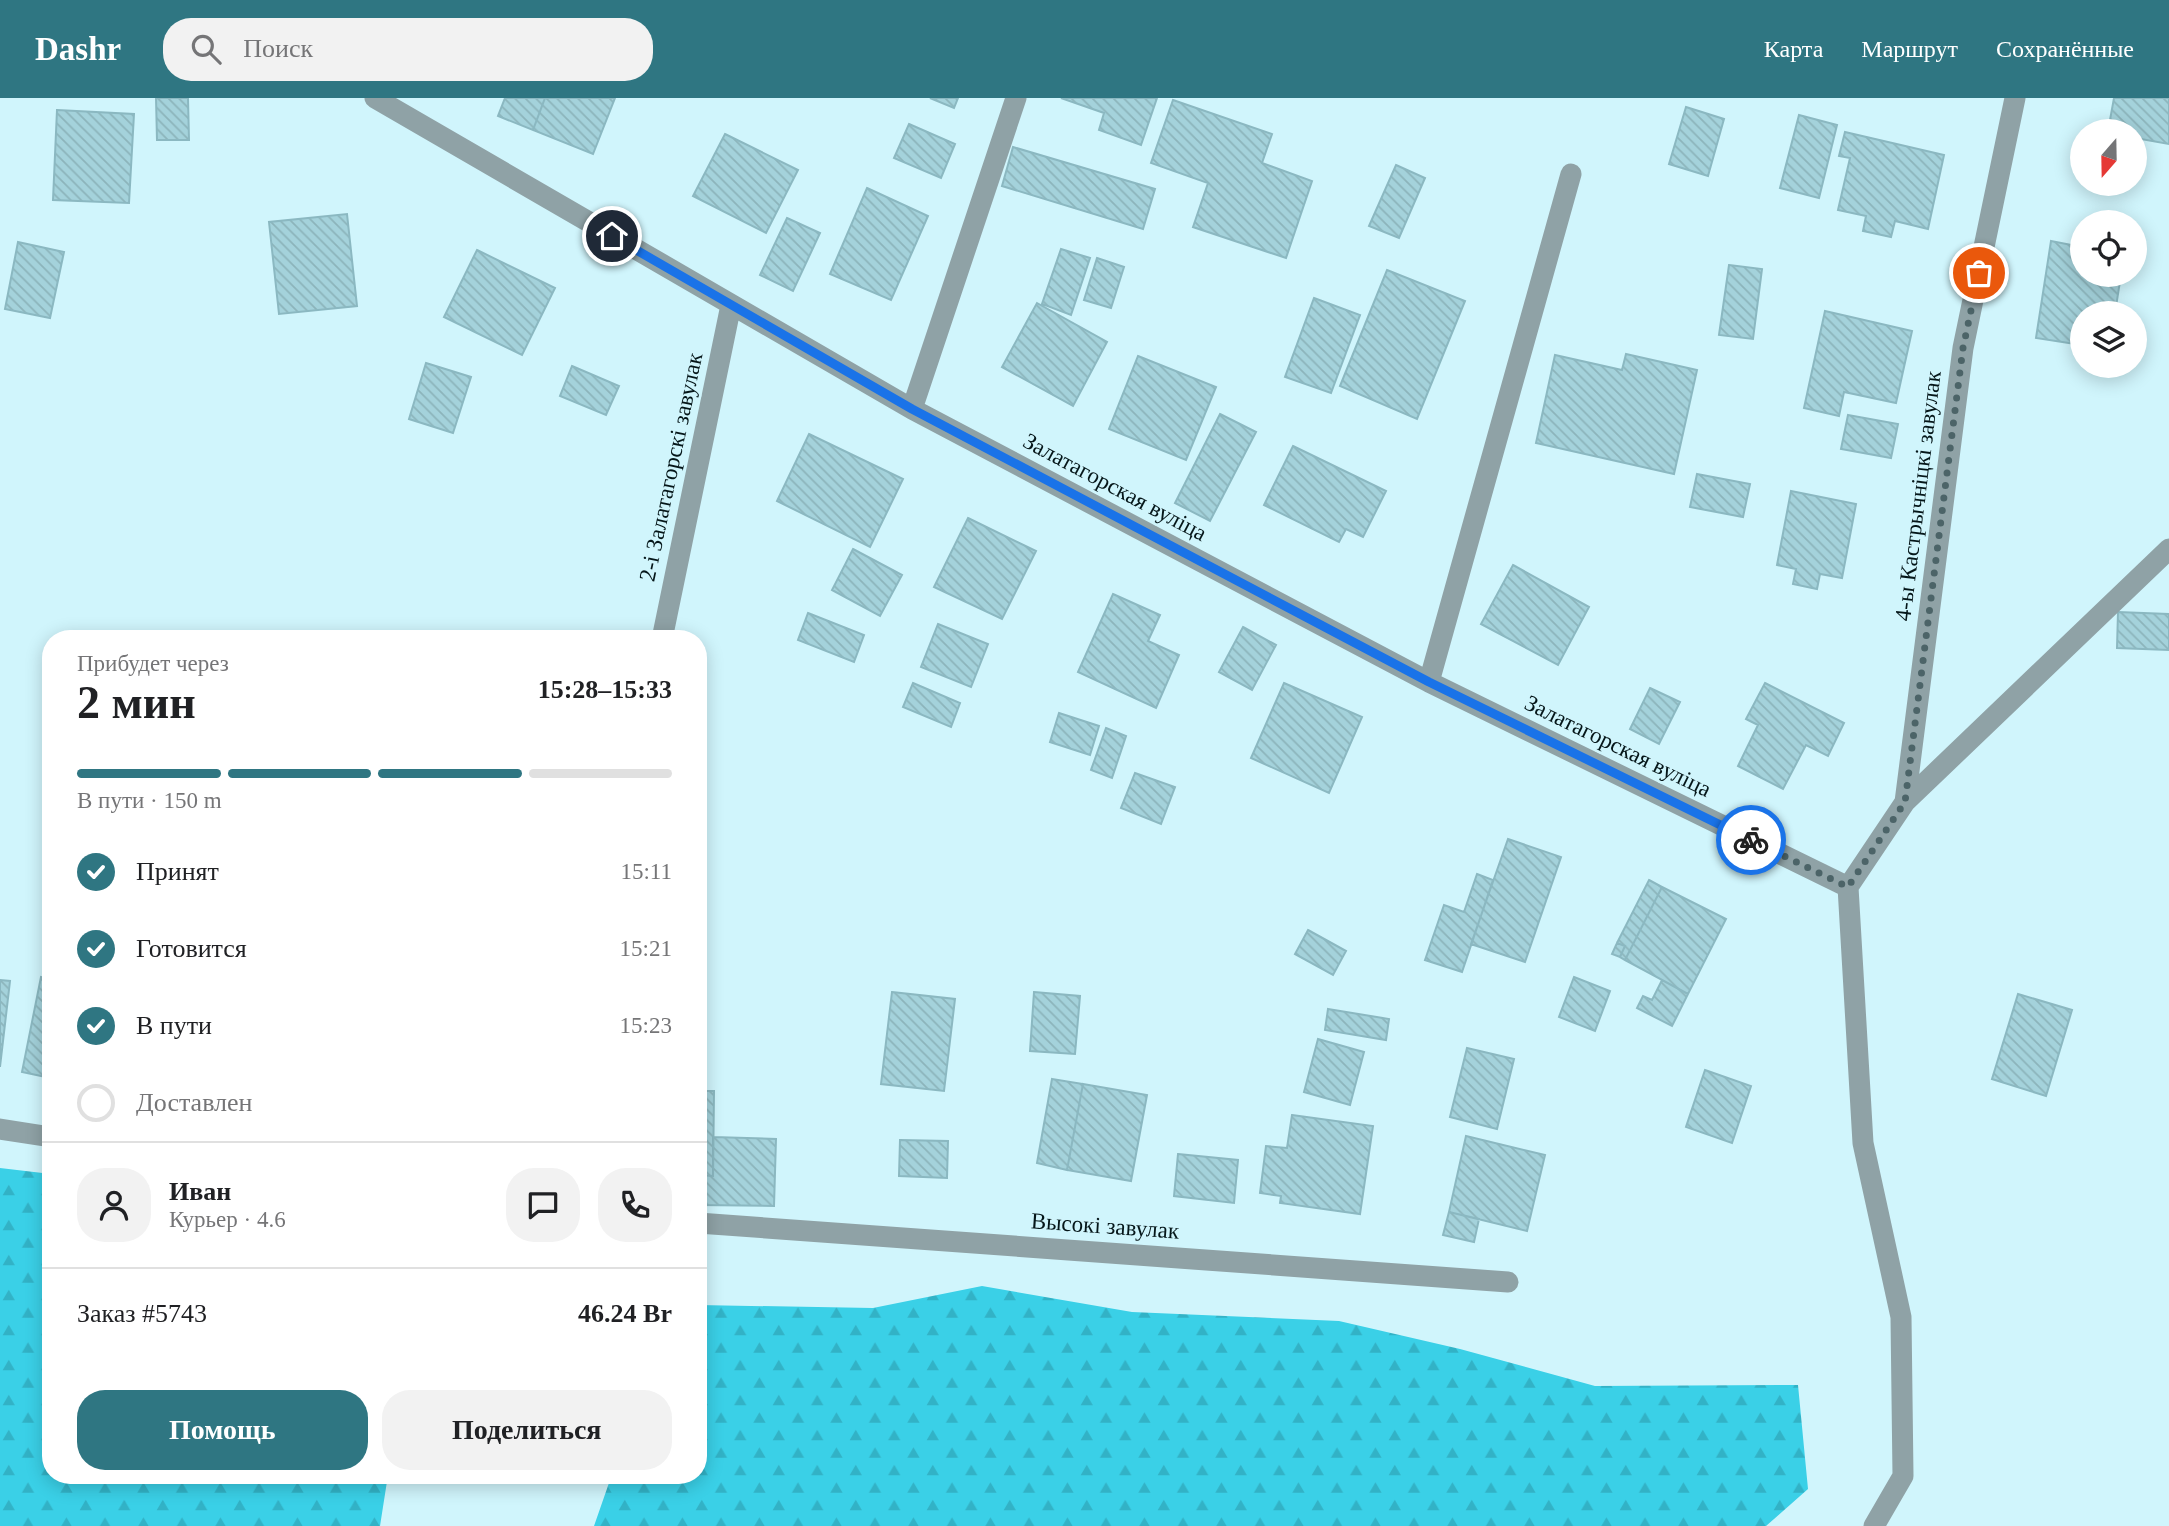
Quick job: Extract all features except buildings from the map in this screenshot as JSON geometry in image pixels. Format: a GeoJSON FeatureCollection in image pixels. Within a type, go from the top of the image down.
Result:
{"type":"FeatureCollection","features":[{"type":"Feature","properties":{"kind":"street","name":"Залатагорская вуліца"},"geometry":{"type":"LineString","coordinates":[[375,98],[912,409],[1429,682],[1848,887]]}},
{"type":"Feature","properties":{"kind":"street"},"geometry":{"type":"LineString","coordinates":[[912,409],[1016,98]]}},
{"type":"Feature","properties":{"kind":"street","name":"4-ы Кастрычніцкі завулак"},"geometry":{"type":"LineString","coordinates":[[1848,887],[1905,802],[1963,348],[2015,98]]}},
{"type":"Feature","properties":{"kind":"street"},"geometry":{"type":"LineString","coordinates":[[1429,682],[1571,174]]}},
{"type":"Feature","properties":{"kind":"street","name":"2-і Залатагорскі завулак"},"geometry":{"type":"LineString","coordinates":[[664,630],[731,305]]}},
{"type":"Feature","properties":{"kind":"street"},"geometry":{"type":"LineString","coordinates":[[1905,802],[2169,549]]}},
{"type":"Feature","properties":{"kind":"street"},"geometry":{"type":"LineString","coordinates":[[1848,887],[1863,1143],[1901,1317],[1903,1476],[1874,1526]]}},
{"type":"Feature","properties":{"kind":"street"},"geometry":{"type":"LineString","coordinates":[[0,1129],[42,1136]]}},
{"type":"Feature","properties":{"kind":"street","name":"Высокі завулак"},"geometry":{"type":"LineString","coordinates":[[707,1224],[1508,1282]]}},
{"type":"Feature","properties":{"kind":"green space"},"geometry":{"type":"Polygon","coordinates":[[[0,1168],[42,1173],[42,1484],[387,1484],[380,1526],[0,1526],[0,1168]]]}},
{"type":"Feature","properties":{"kind":"green space"},"geometry":{"type":"Polygon","coordinates":[[[982,1286],[1132,1312],[1339,1321],[1460,1349],[1595,1386],[1798,1385],[1808,1489],[1766,1526],[594,1526],[609,1484],[707,1484],[707,1305],[873,1308],[982,1286]]]}},
{"type":"Feature","properties":{"kind":"way so far"},"geometry":{"type":"LineString","coordinates":[[1751,840],[1848,887],[1905,802],[1963,348],[1979,273]]}},
{"type":"Feature","properties":{"kind":"route"},"geometry":{"type":"LineString","coordinates":[[612,236],[912,409],[1429,682],[1751,840]]}}]}
